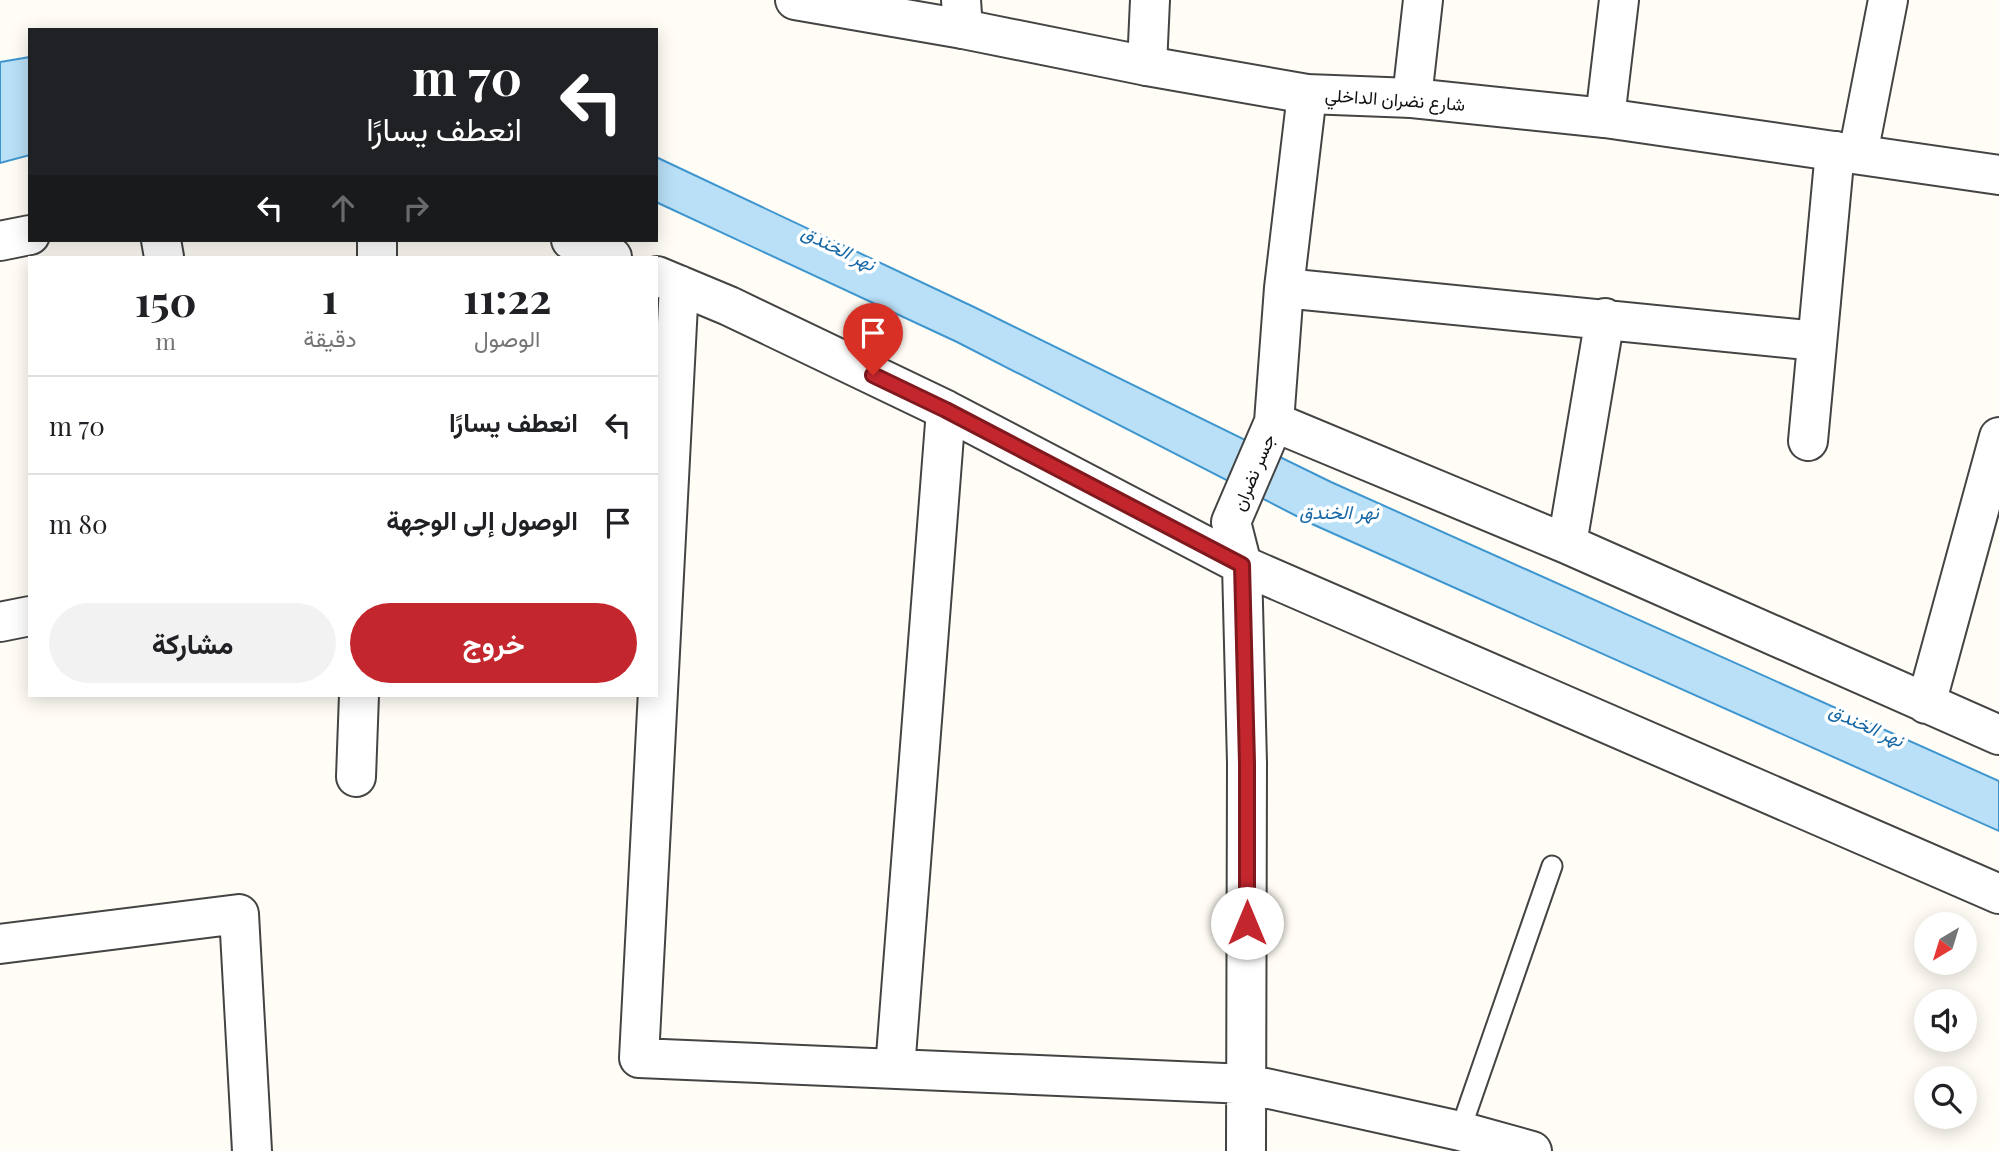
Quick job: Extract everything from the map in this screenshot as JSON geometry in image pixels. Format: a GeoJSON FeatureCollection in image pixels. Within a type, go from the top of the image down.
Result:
{"type":"FeatureCollection","features":[{"type":"Feature","properties":{"kind":"street","name":"شارع نضران الداخلي"},"geometry":{"type":"LineString","coordinates":[[795,0],[962,15],[1147,66],[1307,94],[1412,98],[1605,118],[1999,175]]}},
{"type":"Feature","properties":{"kind":"street"},"geometry":{"type":"LineString","coordinates":[[1147,66],[1150,0]]}},
{"type":"Feature","properties":{"kind":"street"},"geometry":{"type":"LineString","coordinates":[[1412,98],[1423,0]]}},
{"type":"Feature","properties":{"kind":"street"},"geometry":{"type":"LineString","coordinates":[[1605,118],[1619,0]]}},
{"type":"Feature","properties":{"kind":"street"},"geometry":{"type":"LineString","coordinates":[[1808,441],[1818,341],[1846,153],[1888,0]]}},
{"type":"Feature","properties":{"kind":"street","name":"جسر نضران"},"geometry":{"type":"LineString","coordinates":[[1242,565],[1231,522],[1274,422],[1284,288],[1307,94]]}},
{"type":"Feature","properties":{"kind":"street"},"geometry":{"type":"LineString","coordinates":[[0,241],[28,235]]}},
{"type":"Feature","properties":{"kind":"street"},"geometry":{"type":"LineString","coordinates":[[576,242],[610,256]]}},
{"type":"Feature","properties":{"kind":"street"},"geometry":{"type":"LineString","coordinates":[[658,600],[668,281],[729,306],[946,410],[1242,565],[1999,894]]}},
{"type":"Feature","properties":{"kind":"street"},"geometry":{"type":"LineString","coordinates":[[1284,288],[1818,341]]}},
{"type":"Feature","properties":{"kind":"street"},"geometry":{"type":"LineString","coordinates":[[1567,544],[1605,318]]}},
{"type":"Feature","properties":{"kind":"street"},"geometry":{"type":"LineString","coordinates":[[895,1069],[946,410]]}},
{"type":"Feature","properties":{"kind":"street"},"geometry":{"type":"LineString","coordinates":[[1274,422],[1567,544],[1999,735]]}},
{"type":"Feature","properties":{"kind":"street"},"geometry":{"type":"LineString","coordinates":[[1926,704],[1999,437]]}},
{"type":"Feature","properties":{"kind":"street"},"geometry":{"type":"LineString","coordinates":[[1242,565],[1247,763],[1246,1151]]}},
{"type":"Feature","properties":{"kind":"street"},"geometry":{"type":"LineString","coordinates":[[0,622],[28,615]]}},
{"type":"Feature","properties":{"kind":"street"},"geometry":{"type":"LineString","coordinates":[[356,777],[359,697]]}},
{"type":"Feature","properties":{"kind":"street"},"geometry":{"type":"LineString","coordinates":[[654,697],[639,1058],[1247,1084],[1460,1131],[1532,1151]]}},
{"type":"Feature","properties":{"kind":"street"},"geometry":{"type":"LineString","coordinates":[[0,944],[239,914],[252,1151]]}},
{"type":"Feature","properties":{"kind":"lane"},"geometry":{"type":"LineString","coordinates":[[1460,1131],[1552,866]]}},
{"type":"Feature","properties":{"kind":"water"},"geometry":{"type":"Polygon","coordinates":[[[28,57],[28,156],[0,163],[0,62],[28,57]]]}},
{"type":"Feature","properties":{"kind":"water","name":"نهر الخندق"},"geometry":{"type":"Polygon","coordinates":[[[658,158],[974,307],[1331,482],[1999,781],[1999,831],[1312,524],[957,342],[658,203],[658,158]]]}},
{"type":"Feature","properties":{"kind":"route"},"geometry":{"type":"LineString","coordinates":[[873,375],[946,410],[1242,565],[1247,763],[1247,923]]}}]}
